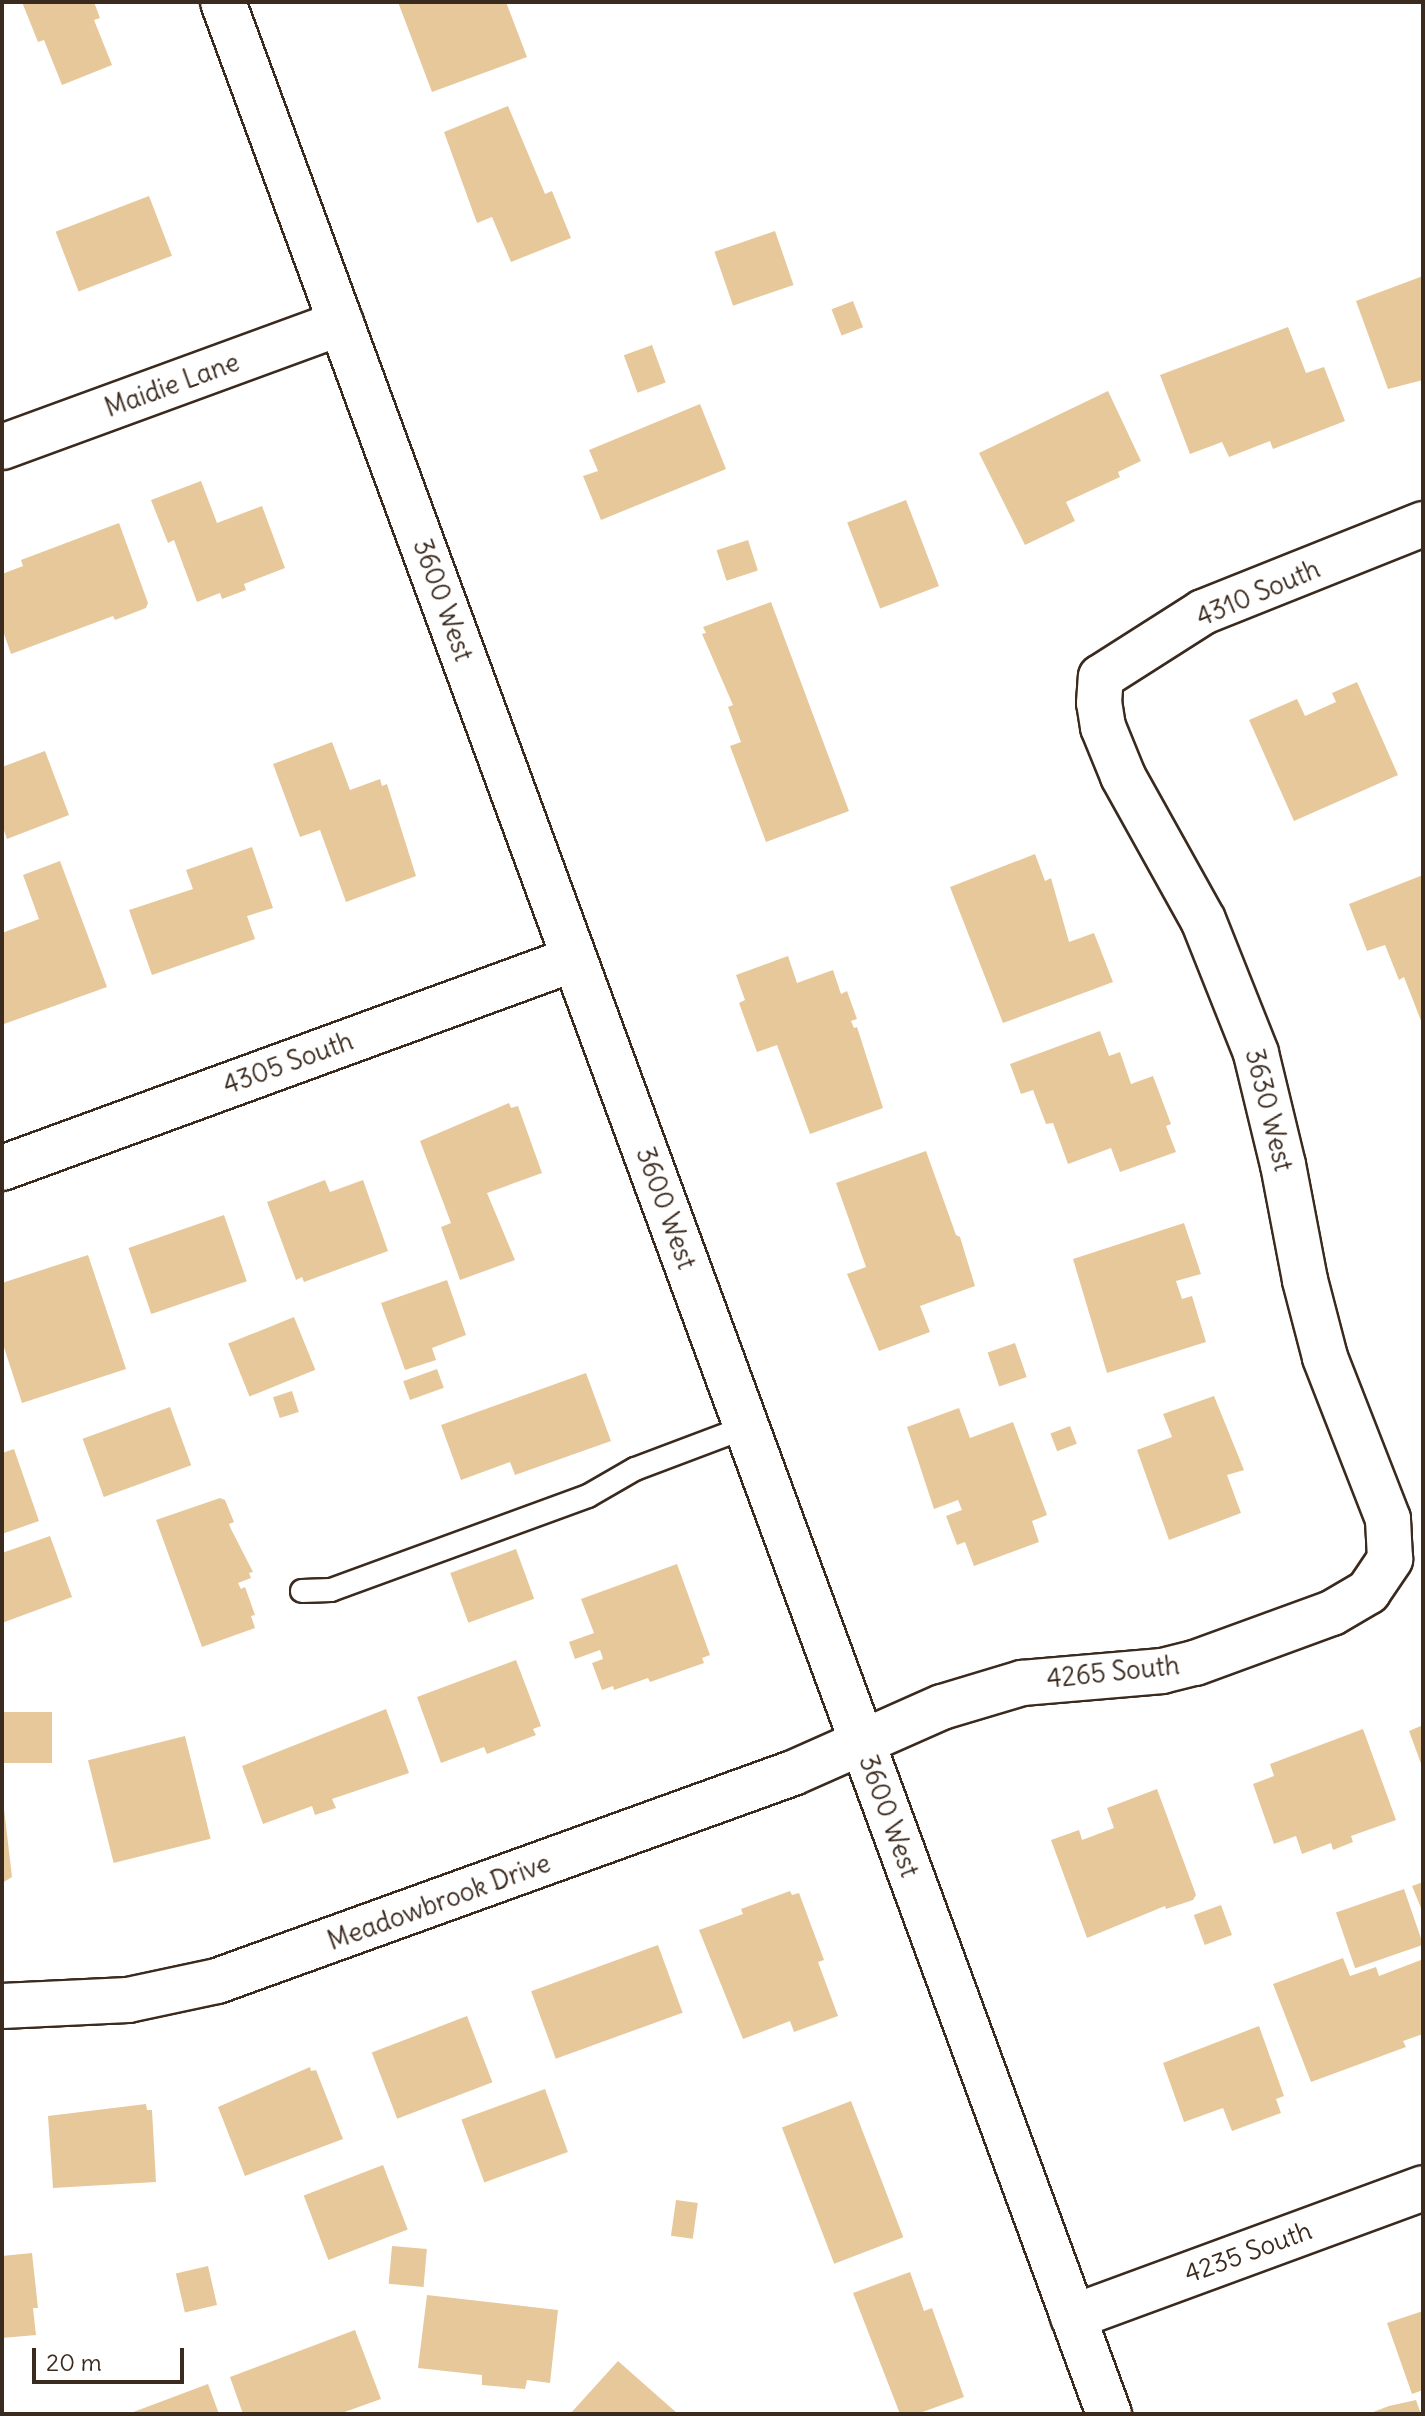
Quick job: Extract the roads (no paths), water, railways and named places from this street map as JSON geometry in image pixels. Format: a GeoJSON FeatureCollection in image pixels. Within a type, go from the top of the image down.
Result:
{"type":"FeatureCollection","features":[{"type":"Feature","properties":{"kind":"street","name":"3600 West"},"geometry":{"type":"LineString","coordinates":[[223,2],[1109,2414]]}},
{"type":"Feature","properties":{"kind":"street","name":"Maidie Lane"},"geometry":{"type":"LineString","coordinates":[[2,447],[341,323]]}},
{"type":"Feature","properties":{"kind":"street","name":"4310 South"},"geometry":{"type":"LineString","coordinates":[[1101,677],[1203,612],[1423,524]]}},
{"type":"Feature","properties":{"kind":"street","name":"3630 West"},"geometry":{"type":"LineString","coordinates":[[1101,677],[1099,703],[1112,750],[1203,920],[1256,1053],[1314,1318],[1337,1392],[1388,1519],[1390,1559]]}},
{"type":"Feature","properties":{"kind":"street","name":"4305 South"},"geometry":{"type":"LineString","coordinates":[[2,1168],[574,959]]}},
{"type":"Feature","properties":{"kind":"street","name":"4265 South"},"geometry":{"type":"LineString","coordinates":[[862,1743],[942,1707],[1022,1683],[1162,1671],[1227,1654],[1350,1605],[1368,1592],[1390,1559]]}},
{"type":"Feature","properties":{"kind":"street","name":"Meadowbrook Drive"},"geometry":{"type":"LineString","coordinates":[[2,2006],[128,2000],[217,1981],[793,1773],[862,1743]]}},
{"type":"Feature","properties":{"kind":"street","name":"4235 South"},"geometry":{"type":"LineString","coordinates":[[1073,2317],[1423,2188]]}},
{"type":"Feature","properties":{"kind":"lane"},"geometry":{"type":"LineString","coordinates":[[302,1591],[331,1590],[588,1496],[635,1469],[746,1427]]}}]}
